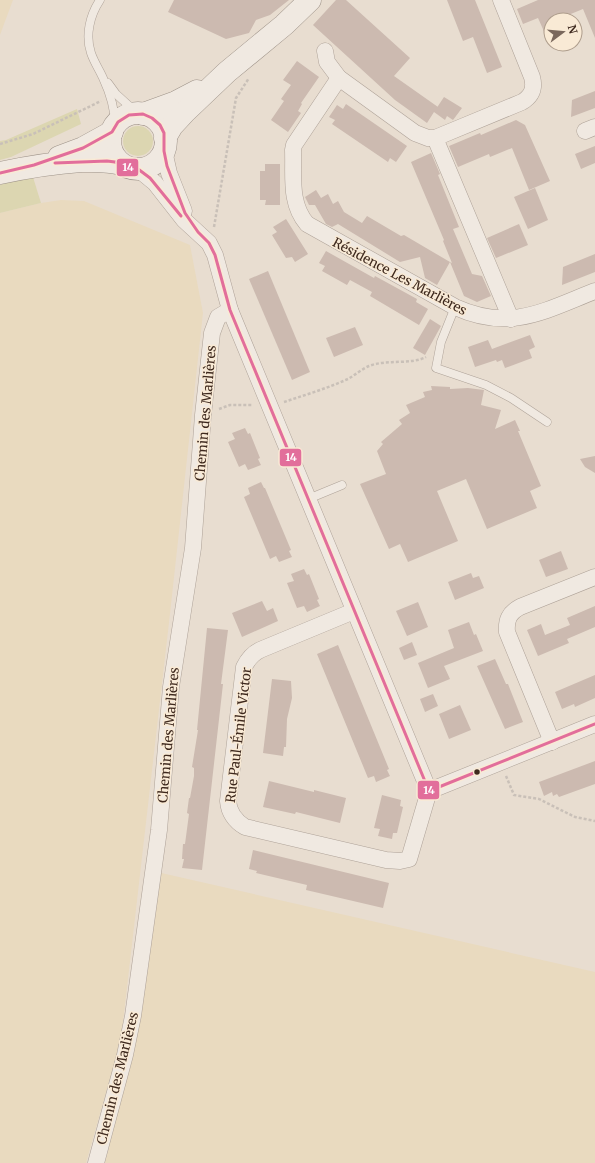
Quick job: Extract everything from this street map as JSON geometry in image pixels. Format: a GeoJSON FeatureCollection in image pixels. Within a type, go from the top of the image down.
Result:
{"type":"FeatureCollection","features":[{"type":"Feature","properties":{"kind":"main road"},"geometry":{"type":"LineString","coordinates":[[34,165],[100,161],[115,162],[146,168],[154,164],[160,158],[172,126],[177,120],[227,72],[284,25],[306,1]]}},
{"type":"Feature","properties":{"kind":"main road"},"geometry":{"type":"LineString","coordinates":[[0,173],[34,165],[83,148],[114,129],[125,117],[141,114],[176,102],[227,72]]}},
{"type":"Feature","properties":{"kind":"main road"},"geometry":{"type":"LineString","coordinates":[[141,114],[152,118],[160,125],[165,144]]}},
{"type":"Feature","properties":{"kind":"main road"},"geometry":{"type":"LineString","coordinates":[[114,129],[110,141],[111,150],[115,157],[130,166]]}},
{"type":"Feature","properties":{"kind":"street"},"geometry":{"type":"LineString","coordinates":[[325,51],[327,62],[338,78],[415,133],[428,138],[436,138],[522,102],[531,94],[534,84],[532,77],[501,0]]}},
{"type":"Feature","properties":{"kind":"street","name":"Résidence Les Marlières"},"geometry":{"type":"LineString","coordinates":[[338,78],[294,145],[293,150],[294,200],[298,213],[313,229],[455,307],[479,317],[500,320],[532,316],[595,291]]}},
{"type":"Feature","properties":{"kind":"street"},"geometry":{"type":"LineString","coordinates":[[436,138],[511,319]]}},
{"type":"Feature","properties":{"kind":"street"},"geometry":{"type":"LineString","coordinates":[[165,144],[167,166],[182,206],[188,219],[198,232]]}},
{"type":"Feature","properties":{"kind":"street"},"geometry":{"type":"LineString","coordinates":[[130,166],[155,183],[178,213],[209,243],[216,255],[230,310],[429,791],[595,724]]}},
{"type":"Feature","properties":{"kind":"street","name":"Chemin des Marlières"},"geometry":{"type":"LineString","coordinates":[[96,1163],[125,1055],[133,1016],[159,830],[171,687],[193,548],[203,415],[212,333],[218,317],[230,310]]}},
{"type":"Feature","properties":{"kind":"street"},"geometry":{"type":"LineString","coordinates":[[552,742],[506,632],[508,618],[513,611],[520,607],[595,577]]}},
{"type":"Feature","properties":{"kind":"street","name":"Rue Paul-Émile Victor"},"geometry":{"type":"LineString","coordinates":[[354,611],[260,650],[254,653],[247,661],[244,667],[238,708],[228,806],[238,823],[245,827],[386,860],[400,861],[409,859],[429,791]]}},
{"type":"Feature","properties":{"kind":"lane"},"geometry":{"type":"LineString","coordinates":[[100,0],[92,16],[88,36],[91,53],[110,97],[115,115],[114,129]]}},
{"type":"Feature","properties":{"kind":"lane"},"geometry":{"type":"LineString","coordinates":[[102,76],[116,94],[141,114]]}},
{"type":"Feature","properties":{"kind":"lane"},"geometry":{"type":"LineString","coordinates":[[455,307],[441,342],[436,368],[486,385],[511,398],[547,422]]}},
{"type":"Feature","properties":{"kind":"lane"},"geometry":{"type":"LineString","coordinates":[[308,499],[342,485]]}},
{"type":"Feature","properties":{"kind":"path"},"geometry":{"type":"LineString","coordinates":[[0,144],[33,134],[110,97]]}},
{"type":"Feature","properties":{"kind":"path"},"geometry":{"type":"LineString","coordinates":[[203,415],[230,405],[247,404],[270,408],[349,379],[369,366],[386,362],[422,359],[441,342]]}},
{"type":"Feature","properties":{"kind":"path"},"geometry":{"type":"LineString","coordinates":[[500,762],[514,795],[539,799],[574,817],[595,821]]}},
{"type":"Feature","properties":{"kind":"shaded area"},"geometry":{"type":"Polygon","coordinates":[[[0,0],[13,0],[0,35],[0,0]]]}},
{"type":"Feature","properties":{"kind":"shaded area"},"geometry":{"type":"Polygon","coordinates":[[[77,109],[81,124],[11,157],[0,160],[0,141],[6,140],[77,109]]]}},
{"type":"Feature","properties":{"kind":"shaded area"},"geometry":{"type":"Polygon","coordinates":[[[138,126],[149,130],[153,141],[149,152],[138,156],[127,152],[123,141],[127,130],[138,126]]]}},
{"type":"Feature","properties":{"kind":"shaded area"},"geometry":{"type":"Polygon","coordinates":[[[32,174],[41,203],[0,213],[0,185],[32,174]]]}},
{"type":"Feature","properties":{"kind":"shaded area"},"geometry":{"type":"Polygon","coordinates":[[[61,200],[84,201],[190,245],[203,313],[121,1040],[86,1163],[0,1163],[0,213],[41,203],[61,200]]]}},
{"type":"Feature","properties":{"kind":"shaded area"},"geometry":{"type":"Polygon","coordinates":[[[157,872],[595,972],[595,1163],[105,1163],[132,1047],[157,872]]]}},
{"type":"Feature","properties":{"kind":"building"},"geometry":{"type":"Polygon","coordinates":[[[174,0],[289,0],[270,15],[256,20],[249,33],[226,39],[168,12],[174,0]]]}},
{"type":"Feature","properties":{"kind":"building"},"geometry":{"type":"Polygon","coordinates":[[[336,0],[346,0],[410,58],[394,76],[438,107],[444,97],[462,108],[453,120],[447,116],[445,120],[434,112],[427,123],[395,100],[313,25],[336,0]]]}},
{"type":"Feature","properties":{"kind":"building"},"geometry":{"type":"Polygon","coordinates":[[[447,0],[475,0],[502,67],[487,73],[473,37],[463,41],[447,0]]]}},
{"type":"Feature","properties":{"kind":"building"},"geometry":{"type":"Polygon","coordinates":[[[538,0],[595,0],[595,38],[583,9],[576,12],[543,12],[543,29],[538,18],[523,24],[517,9],[538,0]]]}},
{"type":"Feature","properties":{"kind":"building"},"geometry":{"type":"Polygon","coordinates":[[[297,61],[319,77],[301,103],[302,104],[298,111],[301,113],[288,132],[271,120],[284,101],[281,99],[291,85],[283,80],[297,61]]]}},
{"type":"Feature","properties":{"kind":"building"},"geometry":{"type":"Polygon","coordinates":[[[595,91],[595,108],[571,117],[572,100],[595,91]]]}},
{"type":"Feature","properties":{"kind":"building"},"geometry":{"type":"Polygon","coordinates":[[[346,104],[407,146],[396,162],[390,158],[388,162],[332,124],[335,120],[329,117],[337,105],[343,109],[346,104]]]}},
{"type":"Feature","properties":{"kind":"building"},"geometry":{"type":"Polygon","coordinates":[[[516,120],[525,125],[550,181],[529,190],[512,148],[490,157],[489,154],[458,167],[449,146],[480,133],[481,135],[516,120]]]}},
{"type":"Feature","properties":{"kind":"building"},"geometry":{"type":"Polygon","coordinates":[[[595,146],[595,163],[581,169],[575,154],[595,146]]]}},
{"type":"Feature","properties":{"kind":"building"},"geometry":{"type":"Polygon","coordinates":[[[431,153],[440,174],[438,175],[459,227],[453,229],[472,274],[482,276],[491,296],[477,302],[464,296],[450,262],[452,263],[443,241],[444,240],[411,162],[431,153]]]}},
{"type":"Feature","properties":{"kind":"building"},"geometry":{"type":"Polygon","coordinates":[[[265,164],[280,164],[280,205],[265,205],[266,200],[260,200],[260,171],[265,171],[265,164]]]}},
{"type":"Feature","properties":{"kind":"building"},"geometry":{"type":"Polygon","coordinates":[[[535,188],[548,220],[528,229],[514,197],[535,188]]]}},
{"type":"Feature","properties":{"kind":"building"},"geometry":{"type":"Polygon","coordinates":[[[316,190],[321,198],[328,194],[333,204],[338,201],[344,212],[362,223],[367,216],[401,236],[404,235],[450,262],[437,285],[425,278],[420,257],[400,262],[338,224],[332,227],[326,224],[315,205],[309,205],[305,197],[316,190]]]}},
{"type":"Feature","properties":{"kind":"building"},"geometry":{"type":"Polygon","coordinates":[[[286,219],[308,254],[295,262],[292,257],[286,258],[272,235],[277,232],[273,227],[286,219]]]}},
{"type":"Feature","properties":{"kind":"building"},"geometry":{"type":"Polygon","coordinates":[[[519,224],[528,245],[496,258],[487,238],[519,224]]]}},
{"type":"Feature","properties":{"kind":"building"},"geometry":{"type":"Polygon","coordinates":[[[326,251],[374,278],[375,276],[417,299],[416,302],[428,309],[419,325],[370,296],[372,292],[350,280],[347,285],[322,271],[325,266],[319,263],[326,251]]]}},
{"type":"Feature","properties":{"kind":"building"},"geometry":{"type":"Polygon","coordinates":[[[595,254],[595,272],[562,285],[563,267],[595,254]]]}},
{"type":"Feature","properties":{"kind":"building"},"geometry":{"type":"Polygon","coordinates":[[[268,271],[310,372],[292,380],[249,279],[268,271]]]}},
{"type":"Feature","properties":{"kind":"building"},"geometry":{"type":"Polygon","coordinates":[[[430,319],[441,326],[425,355],[413,348],[430,319]]]}},
{"type":"Feature","properties":{"kind":"building"},"geometry":{"type":"Polygon","coordinates":[[[355,327],[363,345],[334,357],[326,338],[355,327]]]}},
{"type":"Feature","properties":{"kind":"building"},"geometry":{"type":"Polygon","coordinates":[[[530,335],[535,347],[529,350],[532,358],[505,368],[502,360],[497,362],[496,360],[475,367],[468,347],[488,340],[492,349],[530,335]]]}},
{"type":"Feature","properties":{"kind":"building"},"geometry":{"type":"Polygon","coordinates":[[[431,386],[450,387],[450,389],[468,388],[484,390],[481,405],[501,410],[495,429],[515,420],[520,431],[518,431],[541,486],[530,491],[537,508],[487,529],[466,479],[437,491],[458,541],[408,562],[400,544],[389,549],[360,484],[386,474],[377,451],[383,444],[381,442],[402,424],[399,420],[410,413],[406,405],[425,397],[423,392],[432,390],[431,386]]]}},
{"type":"Feature","properties":{"kind":"building"},"geometry":{"type":"Polygon","coordinates":[[[245,428],[248,434],[250,433],[260,458],[258,459],[261,465],[248,470],[245,464],[239,467],[228,442],[235,439],[232,433],[245,428]]]}},
{"type":"Feature","properties":{"kind":"building"},"geometry":{"type":"Polygon","coordinates":[[[595,456],[595,473],[585,467],[580,459],[595,456]]]}},
{"type":"Feature","properties":{"kind":"building"},"geometry":{"type":"Polygon","coordinates":[[[261,482],[265,488],[291,550],[289,551],[292,557],[279,562],[276,556],[270,559],[244,497],[250,494],[248,488],[261,482]]]}},
{"type":"Feature","properties":{"kind":"building"},"geometry":{"type":"Polygon","coordinates":[[[561,551],[568,569],[546,577],[539,560],[561,551]]]}},
{"type":"Feature","properties":{"kind":"building"},"geometry":{"type":"Polygon","coordinates":[[[304,569],[307,575],[309,574],[319,599],[317,600],[320,606],[307,612],[304,606],[297,608],[287,583],[294,581],[291,574],[304,569]]]}},
{"type":"Feature","properties":{"kind":"building"},"geometry":{"type":"Polygon","coordinates":[[[471,573],[473,578],[479,576],[484,588],[455,600],[448,582],[471,573]]]}},
{"type":"Feature","properties":{"kind":"building"},"geometry":{"type":"Polygon","coordinates":[[[262,601],[267,611],[273,608],[278,621],[242,637],[232,613],[262,601]]]}},
{"type":"Feature","properties":{"kind":"building"},"geometry":{"type":"Polygon","coordinates":[[[418,602],[428,627],[407,636],[396,611],[418,602]]]}},
{"type":"Feature","properties":{"kind":"building"},"geometry":{"type":"Polygon","coordinates":[[[595,606],[595,627],[567,639],[569,643],[538,656],[527,630],[541,624],[545,635],[570,625],[567,618],[595,606]]]}},
{"type":"Feature","properties":{"kind":"building"},"geometry":{"type":"Polygon","coordinates":[[[469,622],[483,651],[444,666],[450,679],[428,688],[418,663],[454,648],[448,630],[469,622]]]}},
{"type":"Feature","properties":{"kind":"building"},"geometry":{"type":"Polygon","coordinates":[[[207,628],[228,630],[202,870],[182,868],[184,859],[182,859],[183,844],[185,844],[189,814],[187,813],[189,798],[194,776],[194,768],[192,767],[198,730],[207,628]]]}},
{"type":"Feature","properties":{"kind":"building"},"geometry":{"type":"Polygon","coordinates":[[[412,642],[417,655],[404,660],[399,648],[412,642]]]}},
{"type":"Feature","properties":{"kind":"building"},"geometry":{"type":"Polygon","coordinates":[[[338,645],[389,769],[387,770],[390,776],[376,782],[374,776],[368,778],[317,654],[338,645]]]}},
{"type":"Feature","properties":{"kind":"building"},"geometry":{"type":"Polygon","coordinates":[[[495,659],[506,684],[508,684],[523,722],[505,729],[477,666],[495,659]]]}},
{"type":"Feature","properties":{"kind":"building"},"geometry":{"type":"Polygon","coordinates":[[[595,675],[595,698],[575,707],[574,704],[562,709],[555,692],[595,675]]]}},
{"type":"Feature","properties":{"kind":"building"},"geometry":{"type":"Polygon","coordinates":[[[272,679],[291,681],[292,698],[287,719],[286,747],[284,747],[283,756],[263,753],[272,679]]]}},
{"type":"Feature","properties":{"kind":"building"},"geometry":{"type":"Polygon","coordinates":[[[433,694],[438,706],[425,712],[420,699],[433,694]]]}},
{"type":"Feature","properties":{"kind":"building"},"geometry":{"type":"Polygon","coordinates":[[[460,705],[471,730],[449,739],[439,714],[460,705]]]}},
{"type":"Feature","properties":{"kind":"building"},"geometry":{"type":"Polygon","coordinates":[[[595,761],[595,784],[559,797],[557,794],[553,796],[552,792],[544,796],[539,782],[595,761]]]}},
{"type":"Feature","properties":{"kind":"building"},"geometry":{"type":"Polygon","coordinates":[[[269,781],[346,798],[340,823],[296,812],[295,814],[263,807],[269,781]]]}},
{"type":"Feature","properties":{"kind":"building"},"geometry":{"type":"Polygon","coordinates":[[[382,795],[401,800],[400,806],[403,807],[397,833],[393,833],[392,839],[378,836],[380,829],[374,828],[382,795]]]}},
{"type":"Feature","properties":{"kind":"building"},"geometry":{"type":"Polygon","coordinates":[[[253,850],[389,883],[383,908],[306,890],[307,885],[256,873],[257,871],[249,869],[253,850]]]}},
{"type":"Feature","properties":{"kind":"transit line","name":"14"},"geometry":{"type":"LineString","coordinates":[[0,173],[34,165],[83,148],[112,132],[118,122],[129,115],[143,114],[152,118],[160,125],[164,133],[164,151],[167,166],[185,213],[198,232],[209,243],[215,255],[230,310],[429,791],[595,724]]}},
{"type":"Feature","properties":{"kind":"transit line","name":"14"},"geometry":{"type":"LineString","coordinates":[[55,163],[107,161],[115,162],[129,168],[138,169],[150,178],[181,216]]}}]}
